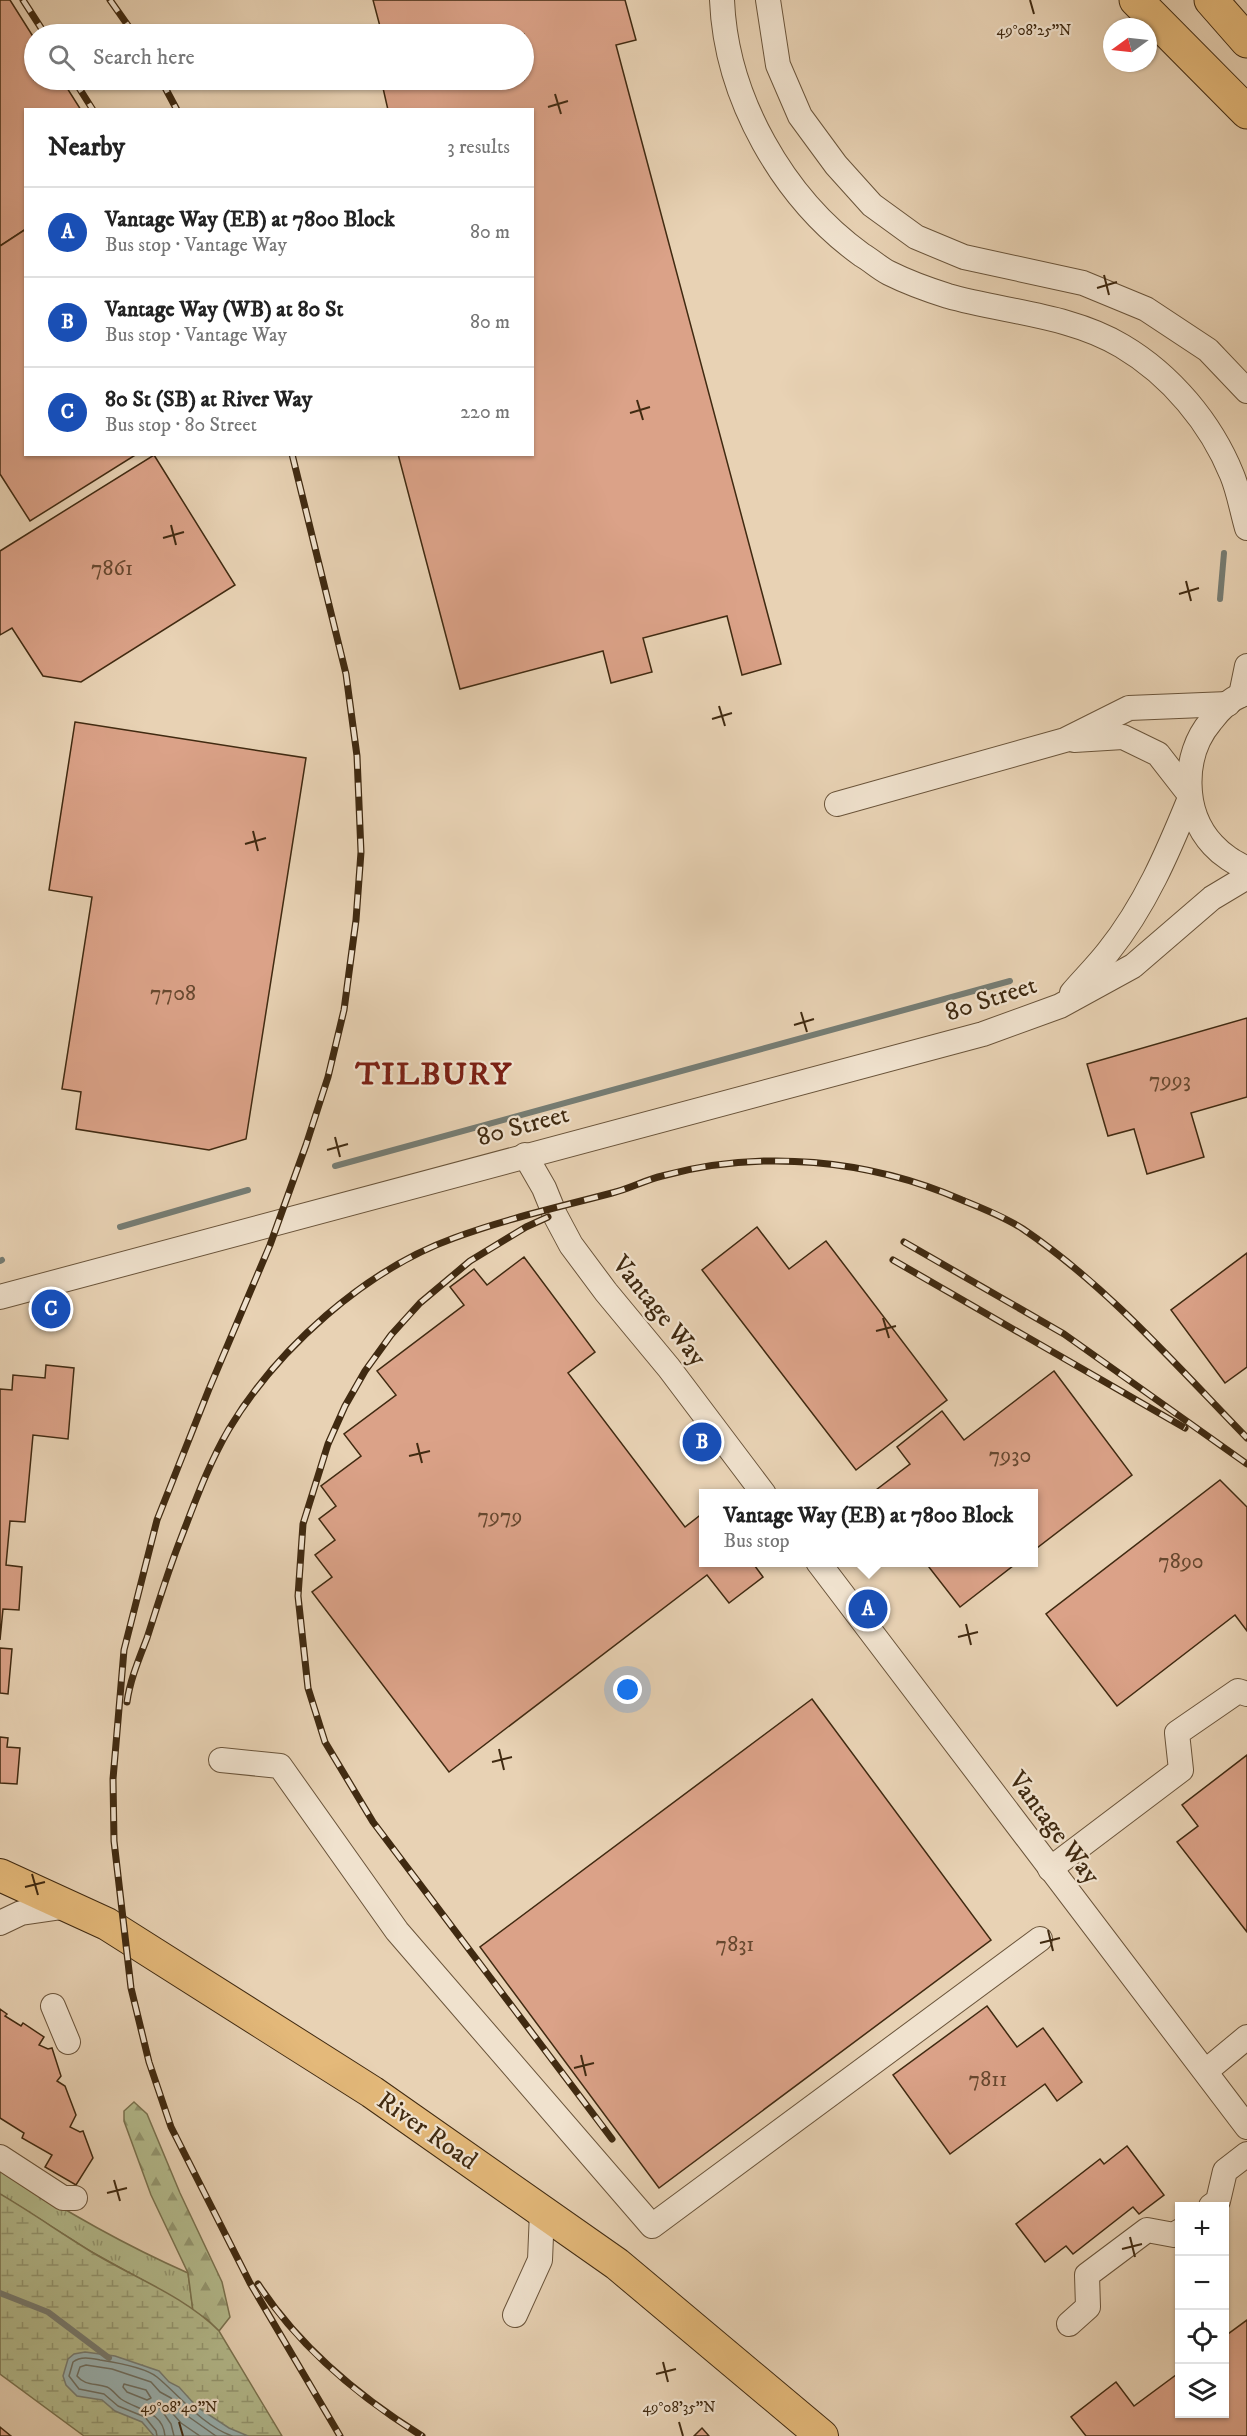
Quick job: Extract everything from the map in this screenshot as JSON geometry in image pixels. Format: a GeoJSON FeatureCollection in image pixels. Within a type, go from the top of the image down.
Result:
{"type":"FeatureCollection","features":[{"type":"Feature","properties":{"kind":"highway"},"geometry":{"type":"LineString","coordinates":[[1136,0],[1247,112]]}},
{"type":"Feature","properties":{"kind":"highway"},"geometry":{"type":"LineString","coordinates":[[1155,0],[1247,105]]}},
{"type":"Feature","properties":{"kind":"highway"},"geometry":{"type":"LineString","coordinates":[[1211,0],[1247,41]]}},
{"type":"Feature","properties":{"kind":"main road","name":"River Road"},"geometry":{"type":"LineString","coordinates":[[0,1875],[107,1924],[372,2092],[616,2264],[822,2436]]}},
{"type":"Feature","properties":{"kind":"street"},"geometry":{"type":"LineString","coordinates":[[722,0],[735,76],[757,132],[795,190],[841,240],[888,272],[947,296],[1068,323],[1121,345],[1168,380],[1206,426],[1232,476],[1247,528]]}},
{"type":"Feature","properties":{"kind":"street"},"geometry":{"type":"LineString","coordinates":[[768,0],[778,65],[800,116],[836,165],[872,205],[916,237],[964,257],[1083,283],[1146,309],[1208,350],[1247,391]]}},
{"type":"Feature","properties":{"kind":"street"},"geometry":{"type":"LineString","coordinates":[[1247,666],[1239,697],[1220,710],[1204,729],[1194,748],[1189,775],[1190,796],[1198,823],[1212,844],[1229,860],[1247,869]]}},
{"type":"Feature","properties":{"kind":"street"},"geometry":{"type":"LineString","coordinates":[[837,804],[1065,740],[1129,708],[1239,697]]}},
{"type":"Feature","properties":{"kind":"street"},"geometry":{"type":"LineString","coordinates":[[1065,740],[1123,737],[1158,754],[1190,796]]}},
{"type":"Feature","properties":{"kind":"street","name":"80 Street"},"geometry":{"type":"LineString","coordinates":[[1060,1006],[1108,952],[1137,910],[1165,856],[1190,796]]}},
{"type":"Feature","properties":{"kind":"street","name":"80 Street"},"geometry":{"type":"LineString","coordinates":[[0,1296],[983,1034],[1060,1006],[1132,966],[1212,898],[1247,876]]}},
{"type":"Feature","properties":{"kind":"street","name":"Vantage Way"},"geometry":{"type":"LineString","coordinates":[[525,1155],[544,1188],[571,1245],[606,1292],[669,1368],[760,1489]]}},
{"type":"Feature","properties":{"kind":"street","name":"Vantage Way"},"geometry":{"type":"LineString","coordinates":[[821,1567],[1247,2127]]}},
{"type":"Feature","properties":{"kind":"street"},"geometry":{"type":"LineString","coordinates":[[1050,1869],[1181,1770],[1177,1733],[1238,1691],[1247,1694]]}},
{"type":"Feature","properties":{"kind":"street"},"geometry":{"type":"LineString","coordinates":[[222,1760],[280,1766],[397,1931],[652,2226],[1040,1939]]}},
{"type":"Feature","properties":{"kind":"street"},"geometry":{"type":"LineString","coordinates":[[0,1923],[21,1913],[69,1906]]}},
{"type":"Feature","properties":{"kind":"street"},"geometry":{"type":"LineString","coordinates":[[53,2006],[68,2042]]}},
{"type":"Feature","properties":{"kind":"street"},"geometry":{"type":"LineString","coordinates":[[1206,2071],[1247,2037]]}},
{"type":"Feature","properties":{"kind":"street"},"geometry":{"type":"LineString","coordinates":[[1217,2202],[1225,2171],[1247,2154]]}},
{"type":"Feature","properties":{"kind":"street"},"geometry":{"type":"LineString","coordinates":[[0,2157],[63,2198],[75,2198]]}},
{"type":"Feature","properties":{"kind":"street"},"geometry":{"type":"LineString","coordinates":[[515,2315],[540,2260],[542,2211]]}},
{"type":"Feature","properties":{"kind":"street"},"geometry":{"type":"LineString","coordinates":[[1069,2324],[1088,2307],[1087,2276],[1147,2230],[1175,2234]]}},
{"type":"Feature","properties":{"kind":"green space"},"geometry":{"type":"Polygon","coordinates":[[[134,2102],[147,2114],[180,2193],[222,2282],[230,2317],[219,2331],[208,2320],[193,2311],[188,2273],[151,2195],[124,2121],[124,2111],[134,2102]]]}},
{"type":"Feature","properties":{"kind":"green space"},"geometry":{"type":"Polygon","coordinates":[[[0,2169],[92,2225],[188,2273],[193,2311],[90,2251],[0,2194],[0,2169]]]}},
{"type":"Feature","properties":{"kind":"green space"},"geometry":{"type":"Polygon","coordinates":[[[0,2194],[90,2251],[173,2297],[205,2318],[219,2331],[282,2436],[84,2436],[0,2374],[0,2194]]]}},
{"type":"Feature","properties":{"kind":"water"},"geometry":{"type":"Polygon","coordinates":[[[85,2352],[115,2356],[159,2371],[169,2382],[179,2387],[197,2407],[229,2428],[248,2436],[154,2436],[142,2422],[115,2411],[102,2400],[77,2396],[66,2385],[63,2376],[68,2359],[74,2354],[85,2352]]]}},
{"type":"Feature","properties":{"kind":"building"},"geometry":{"type":"Polygon","coordinates":[[[0,0],[10,0],[25,24],[24,90],[68,90],[80,108],[24,108],[24,230],[0,246],[0,0]]]}},
{"type":"Feature","properties":{"kind":"building"},"geometry":{"type":"Polygon","coordinates":[[[373,0],[625,0],[636,40],[616,45],[781,664],[742,675],[727,616],[643,638],[652,672],[611,683],[603,651],[460,689],[399,456],[534,456],[534,108],[388,108],[383,90],[534,90],[534,24],[379,24],[373,0]]]}},
{"type":"Feature","properties":{"kind":"building"},"geometry":{"type":"Polygon","coordinates":[[[24,230],[24,456],[134,456],[30,521],[0,474],[0,246],[24,230]]]}},
{"type":"Feature","properties":{"kind":"building"},"geometry":{"type":"Polygon","coordinates":[[[155,456],[235,585],[81,682],[43,676],[12,628],[0,635],[0,551],[155,456]]]}},
{"type":"Feature","properties":{"kind":"building"},"geometry":{"type":"Polygon","coordinates":[[[75,722],[306,758],[246,1139],[209,1150],[76,1129],[81,1092],[62,1089],[92,897],[49,890],[75,722]]]}},
{"type":"Feature","properties":{"kind":"building"},"geometry":{"type":"Polygon","coordinates":[[[1247,1018],[1247,1097],[1191,1113],[1204,1157],[1147,1174],[1134,1129],[1108,1136],[1087,1064],[1247,1018]]]}},
{"type":"Feature","properties":{"kind":"building"},"geometry":{"type":"Polygon","coordinates":[[[757,1227],[789,1269],[826,1241],[947,1400],[856,1470],[702,1270],[757,1227]]]}},
{"type":"Feature","properties":{"kind":"building"},"geometry":{"type":"Polygon","coordinates":[[[1247,1253],[1247,1367],[1225,1383],[1171,1310],[1247,1253]]]}},
{"type":"Feature","properties":{"kind":"building"},"geometry":{"type":"Polygon","coordinates":[[[524,1257],[595,1352],[568,1373],[685,1527],[699,1516],[699,1567],[756,1567],[763,1577],[729,1603],[707,1575],[449,1772],[312,1592],[332,1577],[315,1555],[335,1540],[319,1519],[336,1506],[321,1486],[361,1456],[344,1434],[396,1395],[377,1371],[464,1305],[450,1287],[474,1269],[487,1285],[524,1257]]]}},
{"type":"Feature","properties":{"kind":"building"},"geometry":{"type":"Polygon","coordinates":[[[46,1365],[74,1368],[68,1439],[33,1435],[25,1522],[10,1521],[6,1565],[22,1567],[19,1610],[3,1609],[0,1640],[0,1389],[12,1390],[13,1375],[45,1378],[46,1365]]]}},
{"type":"Feature","properties":{"kind":"building"},"geometry":{"type":"Polygon","coordinates":[[[1054,1371],[1132,1475],[1038,1547],[1038,1489],[877,1489],[910,1464],[897,1447],[942,1411],[964,1440],[1054,1371]]]}},
{"type":"Feature","properties":{"kind":"building"},"geometry":{"type":"Polygon","coordinates":[[[1220,1480],[1247,1507],[1247,1631],[1235,1615],[1117,1706],[1046,1614],[1220,1480]]]}},
{"type":"Feature","properties":{"kind":"building"},"geometry":{"type":"Polygon","coordinates":[[[929,1567],[1012,1567],[960,1607],[929,1567]]]}},
{"type":"Feature","properties":{"kind":"building"},"geometry":{"type":"Polygon","coordinates":[[[0,1648],[12,1649],[8,1694],[0,1693],[0,1648]]]}},
{"type":"Feature","properties":{"kind":"building"},"geometry":{"type":"Polygon","coordinates":[[[812,1699],[991,1940],[659,2188],[480,1947],[812,1699]]]}},
{"type":"Feature","properties":{"kind":"building"},"geometry":{"type":"Polygon","coordinates":[[[0,1737],[8,1738],[7,1747],[20,1748],[17,1784],[0,1783],[0,1737]]]}},
{"type":"Feature","properties":{"kind":"building"},"geometry":{"type":"Polygon","coordinates":[[[1247,1755],[1247,1932],[1177,1842],[1198,1826],[1182,1805],[1247,1755]]]}},
{"type":"Feature","properties":{"kind":"building"},"geometry":{"type":"Polygon","coordinates":[[[987,2006],[1017,2047],[1043,2028],[1082,2082],[1057,2101],[1045,2084],[950,2154],[893,2075],[987,2006]]]}},
{"type":"Feature","properties":{"kind":"building"},"geometry":{"type":"Polygon","coordinates":[[[0,2009],[7,2014],[5,2016],[21,2026],[23,2023],[44,2037],[39,2045],[48,2049],[52,2048],[61,2076],[57,2081],[65,2086],[76,2115],[70,2127],[80,2132],[83,2131],[93,2158],[76,2185],[45,2167],[52,2155],[22,2138],[24,2133],[0,2118],[0,2009]]]}},
{"type":"Feature","properties":{"kind":"building"},"geometry":{"type":"Polygon","coordinates":[[[1127,2146],[1164,2195],[1139,2214],[1133,2207],[1073,2254],[1066,2246],[1045,2262],[1016,2224],[1100,2159],[1104,2164],[1127,2146]]]}},
{"type":"Feature","properties":{"kind":"building"},"geometry":{"type":"Polygon","coordinates":[[[1247,2320],[1247,2436],[1086,2436],[1071,2417],[1116,2382],[1134,2406],[1175,2376],[1175,2418],[1229,2418],[1229,2333],[1247,2320]]]}},
{"type":"Feature","properties":{"kind":"building"},"geometry":{"type":"Polygon","coordinates":[[[0,2427],[11,2436],[0,2436],[0,2427]]]}},
{"type":"Feature","properties":{"kind":"building"},"geometry":{"type":"Polygon","coordinates":[[[702,2428],[709,2436],[694,2436],[702,2428]]]}},
{"type":"Feature","properties":{"kind":"waterway"},"geometry":{"type":"LineString","coordinates":[[1220,599],[1224,553]]}},
{"type":"Feature","properties":{"kind":"waterway"},"geometry":{"type":"LineString","coordinates":[[335,1166],[1010,981]]}},
{"type":"Feature","properties":{"kind":"waterway"},"geometry":{"type":"LineString","coordinates":[[120,1227],[248,1190]]}},
{"type":"Feature","properties":{"kind":"waterway"},"geometry":{"type":"LineString","coordinates":[[0,2293],[48,2312],[109,2358]]}},
{"type":"Feature","properties":{"kind":"railway"},"geometry":{"type":"LineString","coordinates":[[23,0],[39,24]]}},
{"type":"Feature","properties":{"kind":"railway"},"geometry":{"type":"LineString","coordinates":[[110,0],[127,24]]}},
{"type":"Feature","properties":{"kind":"railway"},"geometry":{"type":"LineString","coordinates":[[80,90],[92,108]]}},
{"type":"Feature","properties":{"kind":"railway"},"geometry":{"type":"LineString","coordinates":[[166,90],[176,108]]}},
{"type":"Feature","properties":{"kind":"railway"},"geometry":{"type":"LineString","coordinates":[[292,456],[346,674],[357,756],[361,852],[356,920],[344,1010],[328,1077],[306,1145],[270,1245],[157,1520],[124,1650],[113,1779],[114,1841],[131,1988],[149,2062],[171,2127],[250,2283],[340,2436]]}},
{"type":"Feature","properties":{"kind":"railway"},"geometry":{"type":"LineString","coordinates":[[127,1702],[172,1563],[215,1455],[249,1399],[298,1342],[356,1291],[421,1252],[493,1225],[618,1191],[662,1176],[737,1163],[814,1162],[889,1175],[926,1186],[993,1213],[1023,1229],[1083,1275],[1140,1328],[1247,1438]]}},
{"type":"Feature","properties":{"kind":"railway"},"geometry":{"type":"LineString","coordinates":[[548,1217],[526,1227],[470,1261],[420,1303],[391,1335],[365,1371],[345,1406],[328,1444],[303,1524],[298,1596],[308,1688],[325,1742],[373,1822],[612,2139]]}},
{"type":"Feature","properties":{"kind":"railway"},"geometry":{"type":"LineString","coordinates":[[904,1242],[1064,1334],[1247,1464]]}},
{"type":"Feature","properties":{"kind":"railway"},"geometry":{"type":"LineString","coordinates":[[893,1260],[1185,1428]]}},
{"type":"Feature","properties":{"kind":"railway"},"geometry":{"type":"LineString","coordinates":[[258,2284],[274,2307],[311,2350],[353,2387],[422,2436]]}},
{"type":"Feature","properties":{"kind":"place","name":"80 St (SB) at River Way"},"geometry":{"type":"Point","coordinates":[51,1309]}},
{"type":"Feature","properties":{"kind":"place","name":"Vantage Way (WB) at 80 St"},"geometry":{"type":"Point","coordinates":[702,1442]}},
{"type":"Feature","properties":{"kind":"place","name":"Vantage Way (EB) at 7800 Block"},"geometry":{"type":"Point","coordinates":[868,1609]}},
{"type":"Feature","properties":{"kind":"district","name":"TILBURY"},"geometry":{"type":"Point","coordinates":[434,1075]}}]}
